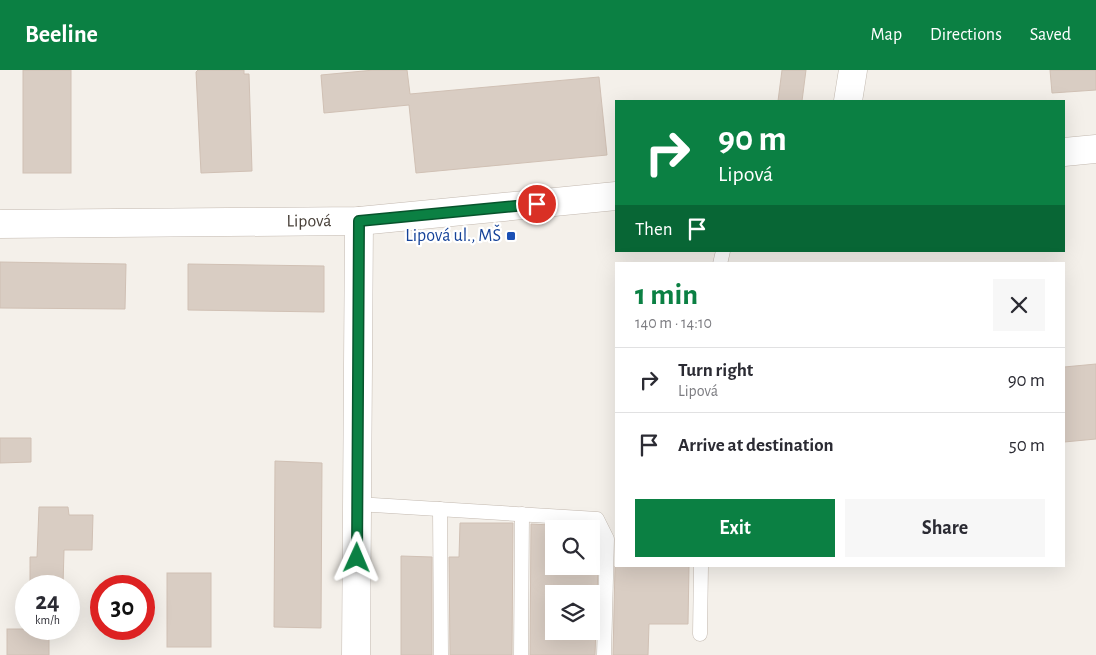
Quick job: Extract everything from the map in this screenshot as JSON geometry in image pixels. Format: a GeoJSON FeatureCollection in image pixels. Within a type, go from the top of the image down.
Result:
{"type":"FeatureCollection","features":[{"type":"Feature","properties":{"kind":"street"},"geometry":{"type":"LineString","coordinates":[[848,100],[853,70]]}},
{"type":"Feature","properties":{"kind":"street"},"geometry":{"type":"LineString","coordinates":[[1065,152],[1096,149]]}},
{"type":"Feature","properties":{"kind":"street","name":"Lipová"},"geometry":{"type":"LineString","coordinates":[[0,224],[359,221],[615,196]]}},
{"type":"Feature","properties":{"kind":"street"},"geometry":{"type":"LineString","coordinates":[[356,655],[359,221]]}},
{"type":"Feature","properties":{"kind":"lane"},"geometry":{"type":"LineString","coordinates":[[357,504],[596,518],[607,539],[604,655]]}},
{"type":"Feature","properties":{"kind":"lane"},"geometry":{"type":"LineString","coordinates":[[440,509],[441,655]]}},
{"type":"Feature","properties":{"kind":"lane"},"geometry":{"type":"LineString","coordinates":[[521,655],[522,514]]}},
{"type":"Feature","properties":{"kind":"lane"},"geometry":{"type":"LineString","coordinates":[[700,634],[701,567]]}},
{"type":"Feature","properties":{"kind":"building"},"geometry":{"type":"Polygon","coordinates":[[[23,70],[71,70],[71,173],[23,173],[23,70]]]}},
{"type":"Feature","properties":{"kind":"building"},"geometry":{"type":"Polygon","coordinates":[[[198,70],[244,70],[244,74],[249,74],[252,171],[201,173],[196,72],[198,70]]]}},
{"type":"Feature","properties":{"kind":"building"},"geometry":{"type":"Polygon","coordinates":[[[374,70],[407,70],[410,94],[599,77],[607,155],[416,173],[409,105],[324,113],[321,75],[374,70]]]}},
{"type":"Feature","properties":{"kind":"building"},"geometry":{"type":"Polygon","coordinates":[[[782,70],[806,70],[802,100],[778,100],[782,70]]]}},
{"type":"Feature","properties":{"kind":"building"},"geometry":{"type":"Polygon","coordinates":[[[1050,70],[1096,70],[1096,90],[1052,93],[1050,70]]]}},
{"type":"Feature","properties":{"kind":"building"},"geometry":{"type":"Polygon","coordinates":[[[0,262],[126,264],[125,309],[0,308],[0,262]]]}},
{"type":"Feature","properties":{"kind":"building"},"geometry":{"type":"Polygon","coordinates":[[[188,264],[324,266],[324,312],[188,310],[188,264]]]}},
{"type":"Feature","properties":{"kind":"building"},"geometry":{"type":"Polygon","coordinates":[[[1096,364],[1096,439],[1065,442],[1065,367],[1096,364]]]}},
{"type":"Feature","properties":{"kind":"building"},"geometry":{"type":"Polygon","coordinates":[[[0,438],[31,438],[31,462],[0,463],[0,438]]]}},
{"type":"Feature","properties":{"kind":"building"},"geometry":{"type":"Polygon","coordinates":[[[275,461],[322,463],[321,628],[274,627],[275,461]]]}},
{"type":"Feature","properties":{"kind":"building"},"geometry":{"type":"Polygon","coordinates":[[[39,507],[68,507],[69,515],[93,515],[92,550],[64,550],[63,575],[30,575],[30,557],[37,557],[39,507]]]}},
{"type":"Feature","properties":{"kind":"building"},"geometry":{"type":"Polygon","coordinates":[[[460,523],[513,523],[512,655],[450,655],[449,557],[459,557],[460,523]]]}},
{"type":"Feature","properties":{"kind":"building"},"geometry":{"type":"Polygon","coordinates":[[[531,524],[545,525],[545,575],[598,575],[597,585],[545,585],[545,640],[596,640],[595,655],[530,655],[531,524]]]}},
{"type":"Feature","properties":{"kind":"building"},"geometry":{"type":"Polygon","coordinates":[[[401,556],[432,557],[432,655],[401,655],[401,556]]]}},
{"type":"Feature","properties":{"kind":"building"},"geometry":{"type":"Polygon","coordinates":[[[615,566],[689,567],[688,624],[649,624],[648,655],[613,655],[615,566]]]}},
{"type":"Feature","properties":{"kind":"building"},"geometry":{"type":"Polygon","coordinates":[[[167,573],[211,573],[211,647],[167,647],[167,573]]]}},
{"type":"Feature","properties":{"kind":"building"},"geometry":{"type":"Polygon","coordinates":[[[7,629],[15,629],[15,640],[49,640],[49,655],[7,655],[7,629]]]}},
{"type":"Feature","properties":{"kind":"place","name":"Lipová ul., MŠ"},"geometry":{"type":"Point","coordinates":[511,236]}},
{"type":"Feature","properties":{"kind":"route"},"geometry":{"type":"LineString","coordinates":[[357,558],[359,221],[537,204]]}}]}
